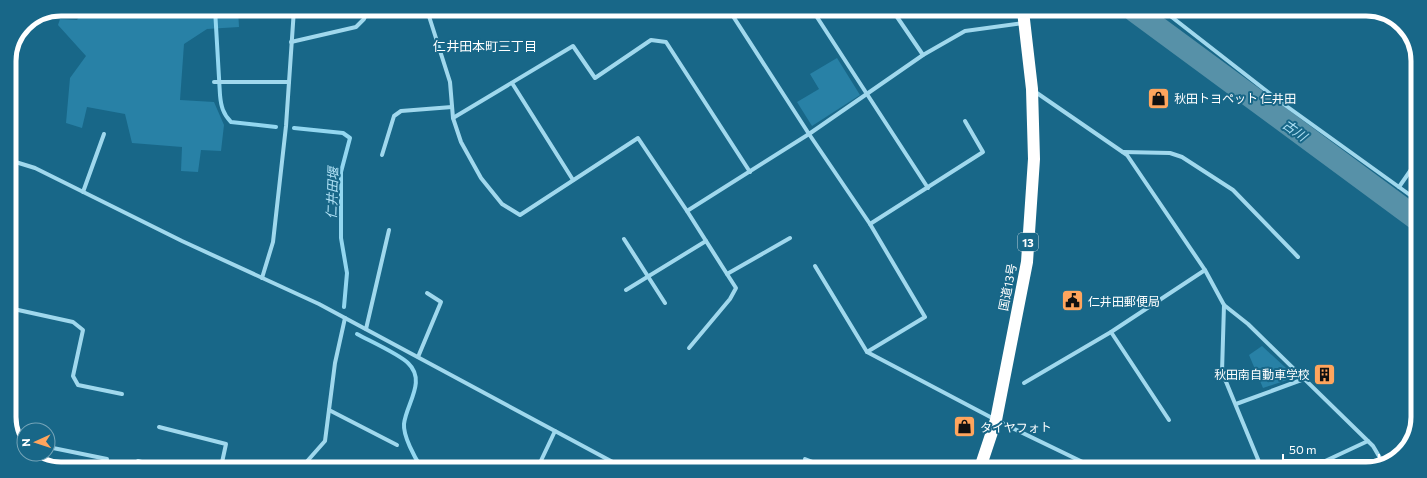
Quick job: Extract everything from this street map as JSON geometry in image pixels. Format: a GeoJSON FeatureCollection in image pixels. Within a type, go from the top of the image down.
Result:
{"type":"FeatureCollection","features":[{"type":"Feature","properties":{"kind":"highway","name":"国道13号"},"geometry":{"type":"LineString","coordinates":[[982,462],[996,420],[1026,262],[1034,159],[1032,90],[1024,17]]}},
{"type":"Feature","properties":{"kind":"street"},"geometry":{"type":"LineString","coordinates":[[262,278],[273,242],[286,126],[293,16]]}},
{"type":"Feature","properties":{"kind":"street"},"geometry":{"type":"LineString","coordinates":[[291,42],[356,27],[365,16]]}},
{"type":"Feature","properties":{"kind":"street"},"geometry":{"type":"LineString","coordinates":[[429,16],[450,82],[454,118],[461,142],[481,178],[502,204],[520,215],[638,138],[736,288],[730,298],[690,348]]}},
{"type":"Feature","properties":{"kind":"street"},"geometry":{"type":"LineString","coordinates":[[733,16],[870,224],[925,317],[867,352]]}},
{"type":"Feature","properties":{"kind":"street"},"geometry":{"type":"LineString","coordinates":[[817,16],[928,188]]}},
{"type":"Feature","properties":{"kind":"street"},"geometry":{"type":"LineString","coordinates":[[896,16],[922,55]]}},
{"type":"Feature","properties":{"kind":"street"},"geometry":{"type":"LineString","coordinates":[[1170,16],[1278,100],[1411,196]]}},
{"type":"Feature","properties":{"kind":"street"},"geometry":{"type":"LineString","coordinates":[[687,211],[810,134],[922,55],[966,31],[1024,17]]}},
{"type":"Feature","properties":{"kind":"street"},"geometry":{"type":"LineString","coordinates":[[454,118],[573,46],[595,78],[651,40],[666,42],[750,172]]}},
{"type":"Feature","properties":{"kind":"street"},"geometry":{"type":"LineString","coordinates":[[214,82],[289,82]]}},
{"type":"Feature","properties":{"kind":"street"},"geometry":{"type":"LineString","coordinates":[[512,83],[573,180]]}},
{"type":"Feature","properties":{"kind":"street"},"geometry":{"type":"LineString","coordinates":[[1032,90],[1127,155],[1205,270],[1224,305],[1248,324],[1368,441],[1373,446],[1381,460]]}},
{"type":"Feature","properties":{"kind":"street"},"geometry":{"type":"LineString","coordinates":[[382,155],[394,116],[401,111],[452,107]]}},
{"type":"Feature","properties":{"kind":"street"},"geometry":{"type":"LineString","coordinates":[[870,224],[983,152],[965,121]]}},
{"type":"Feature","properties":{"kind":"street"},"geometry":{"type":"LineString","coordinates":[[83,192],[104,134]]}},
{"type":"Feature","properties":{"kind":"street"},"geometry":{"type":"LineString","coordinates":[[1123,152],[1170,153],[1182,157],[1233,190],[1298,257]]}},
{"type":"Feature","properties":{"kind":"street"},"geometry":{"type":"LineString","coordinates":[[16,162],[35,168],[182,241],[345,318],[611,462]]}},
{"type":"Feature","properties":{"kind":"street"},"geometry":{"type":"LineString","coordinates":[[1399,187],[1411,170]]}},
{"type":"Feature","properties":{"kind":"street"},"geometry":{"type":"LineString","coordinates":[[366,329],[389,230]]}},
{"type":"Feature","properties":{"kind":"street"},"geometry":{"type":"LineString","coordinates":[[727,274],[790,238]]}},
{"type":"Feature","properties":{"kind":"street"},"geometry":{"type":"LineString","coordinates":[[624,239],[665,303]]}},
{"type":"Feature","properties":{"kind":"street"},"geometry":{"type":"LineString","coordinates":[[626,290],[706,240]]}},
{"type":"Feature","properties":{"kind":"street"},"geometry":{"type":"LineString","coordinates":[[815,266],[867,352],[996,420],[1083,462]]}},
{"type":"Feature","properties":{"kind":"street"},"geometry":{"type":"LineString","coordinates":[[1024,383],[1111,332],[1205,270]]}},
{"type":"Feature","properties":{"kind":"street"},"geometry":{"type":"LineString","coordinates":[[418,358],[441,302],[427,293]]}},
{"type":"Feature","properties":{"kind":"street"},"geometry":{"type":"LineString","coordinates":[[1224,305],[1222,372],[1259,462]]}},
{"type":"Feature","properties":{"kind":"street"},"geometry":{"type":"LineString","coordinates":[[16,310],[73,322],[83,330],[73,376],[78,385],[122,394]]}},
{"type":"Feature","properties":{"kind":"street"},"geometry":{"type":"LineString","coordinates":[[306,462],[324,441],[335,363],[345,318]]}},
{"type":"Feature","properties":{"kind":"street"},"geometry":{"type":"LineString","coordinates":[[1111,332],[1169,420]]}},
{"type":"Feature","properties":{"kind":"street"},"geometry":{"type":"LineString","coordinates":[[1236,404],[1304,379]]}},
{"type":"Feature","properties":{"kind":"street"},"geometry":{"type":"LineString","coordinates":[[329,410],[397,445]]}},
{"type":"Feature","properties":{"kind":"street"},"geometry":{"type":"LineString","coordinates":[[159,427],[226,444],[222,462]]}},
{"type":"Feature","properties":{"kind":"street"},"geometry":{"type":"LineString","coordinates":[[540,462],[555,431]]}},
{"type":"Feature","properties":{"kind":"street"},"geometry":{"type":"LineString","coordinates":[[1323,462],[1368,441]]}},
{"type":"Feature","properties":{"kind":"street"},"geometry":{"type":"LineString","coordinates":[[56,449],[107,459]]}},
{"type":"Feature","properties":{"kind":"street"},"geometry":{"type":"LineString","coordinates":[[805,460],[811,462]]}},
{"type":"Feature","properties":{"kind":"shaded area"},"geometry":{"type":"Polygon","coordinates":[[[80,16],[238,16],[239,27],[207,29],[184,44],[180,100],[214,102],[224,125],[221,151],[201,150],[198,172],[181,171],[182,147],[132,143],[125,114],[87,107],[82,128],[66,123],[70,78],[86,56],[58,25],[60,19],[77,20],[80,16]]]}},
{"type":"Feature","properties":{"kind":"shaded area"},"geometry":{"type":"Polygon","coordinates":[[[837,58],[860,95],[812,126],[797,102],[819,89],[810,74],[837,58]]]}},
{"type":"Feature","properties":{"kind":"shaded area"},"geometry":{"type":"Polygon","coordinates":[[[1262,346],[1286,368],[1287,380],[1263,388],[1249,355],[1262,346]]]}},
{"type":"Feature","properties":{"kind":"waterway","name":"仁井田堰"},"geometry":{"type":"LineString","coordinates":[[215,16],[220,95],[224,113],[231,122],[276,127]]}},
{"type":"Feature","properties":{"kind":"waterway","name":"古川"},"geometry":{"type":"LineString","coordinates":[[1142,16],[1411,215]]}},
{"type":"Feature","properties":{"kind":"waterway","name":"仁井田堰"},"geometry":{"type":"LineString","coordinates":[[294,128],[343,133],[350,138],[341,172],[341,238],[347,273],[344,307]]}},
{"type":"Feature","properties":{"kind":"waterway","name":"仁井田堰"},"geometry":{"type":"LineString","coordinates":[[357,334],[404,359],[413,370],[416,377],[416,385],[406,416],[404,429],[410,447],[418,462]]}},
{"type":"Feature","properties":{"kind":"place","name":"秋田トヨペット 仁井田"},"geometry":{"type":"Point","coordinates":[1158,98]}},
{"type":"Feature","properties":{"kind":"place","name":"仁井田郵便局"},"geometry":{"type":"Point","coordinates":[1073,301]}},
{"type":"Feature","properties":{"kind":"place","name":"秋田南自動車学校"},"geometry":{"type":"Point","coordinates":[1325,374]}},
{"type":"Feature","properties":{"kind":"place","name":"タイヤフォト"},"geometry":{"type":"Point","coordinates":[964,427]}},
{"type":"Feature","properties":{"kind":"district","name":"仁井田本町三丁目"},"geometry":{"type":"Point","coordinates":[485,46]}}]}
